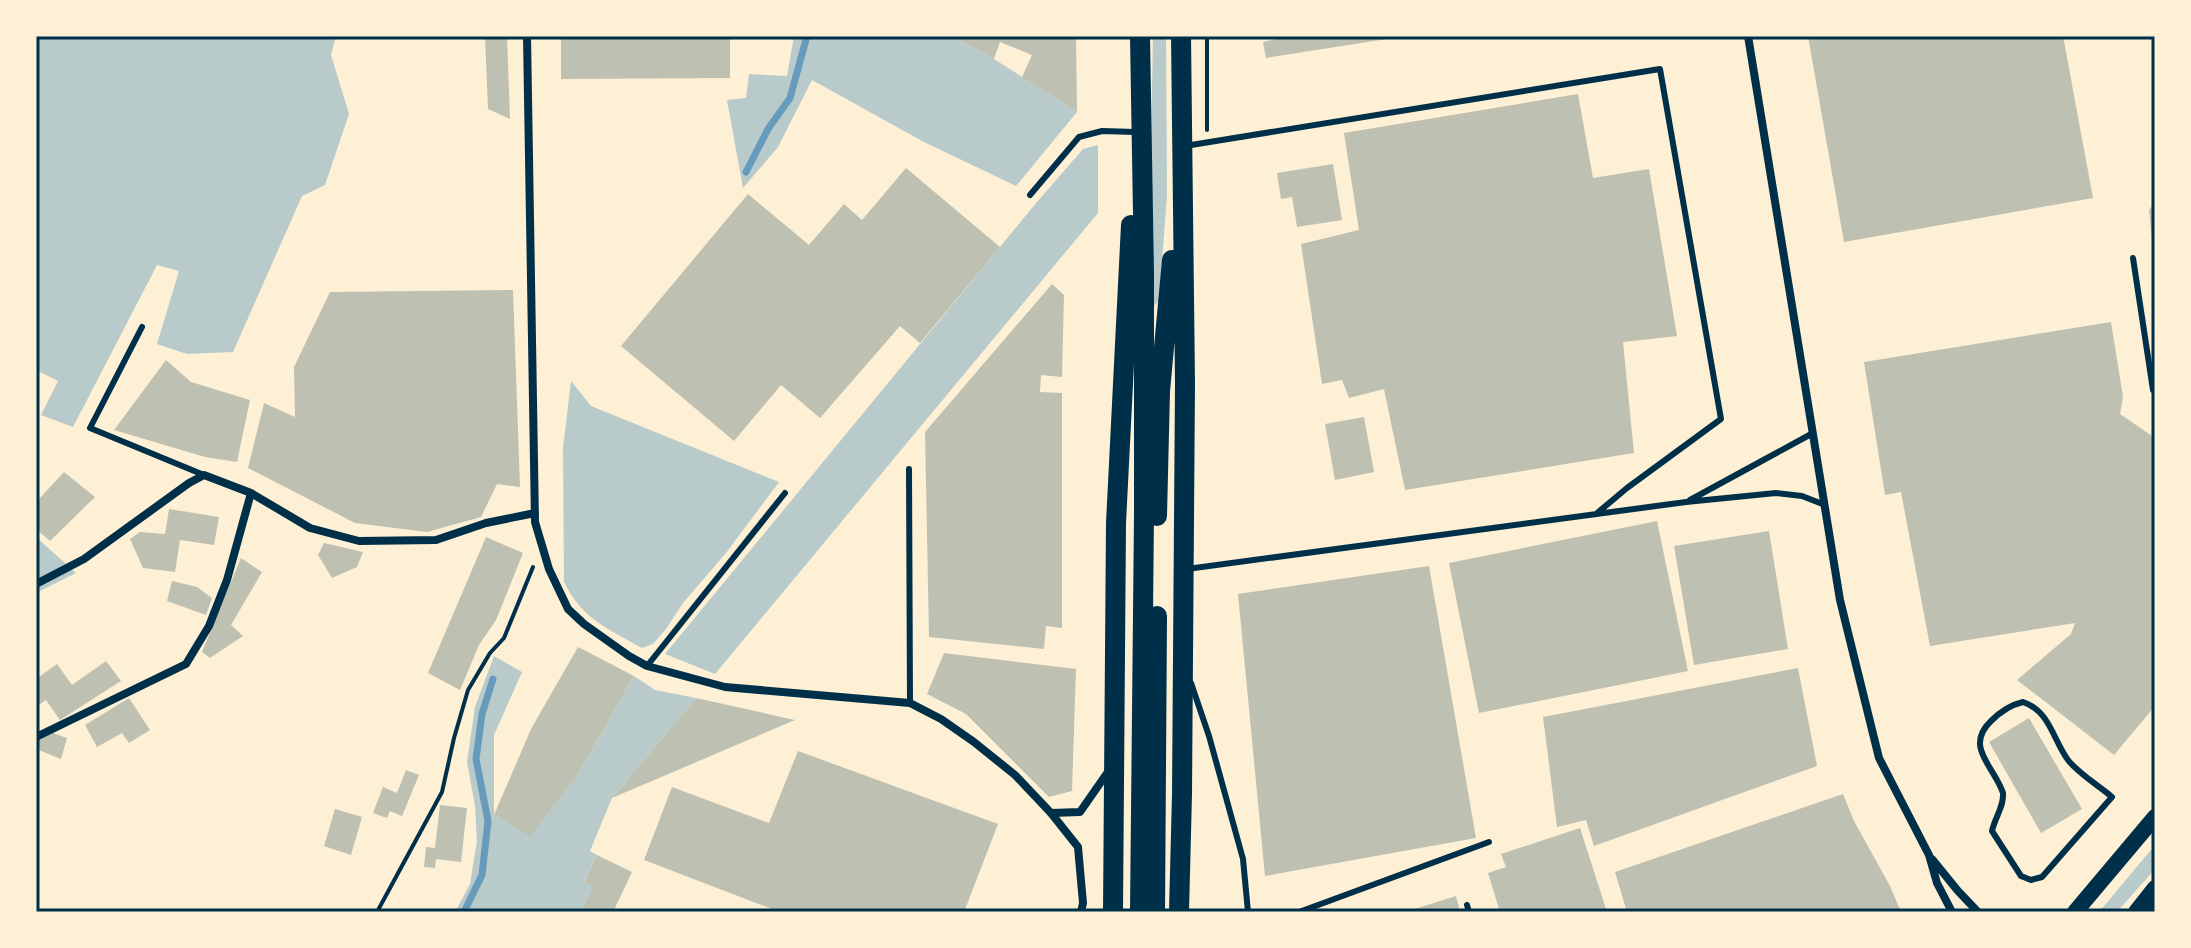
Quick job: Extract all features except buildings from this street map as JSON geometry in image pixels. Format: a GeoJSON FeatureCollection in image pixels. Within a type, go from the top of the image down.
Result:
{"type":"FeatureCollection","features":[{"type":"Feature","properties":{"kind":"main road"},"geometry":{"type":"LineString","coordinates":[[1179,912],[1185,383],[1181,36]]}},
{"type":"Feature","properties":{"kind":"main road"},"geometry":{"type":"LineString","coordinates":[[1113,912],[1116,523],[1140,37]]}},
{"type":"Feature","properties":{"kind":"main road"},"geometry":{"type":"LineString","coordinates":[[1140,37],[1144,394],[1140,912]]}},
{"type":"Feature","properties":{"kind":"main road"},"geometry":{"type":"LineString","coordinates":[[1155,912],[1160,391],[1182,142]]}},
{"type":"Feature","properties":{"kind":"main road"},"geometry":{"type":"LineString","coordinates":[[2075,912],[2155,817]]}},
{"type":"Feature","properties":{"kind":"street"},"geometry":{"type":"LineString","coordinates":[[527,36],[535,522],[549,569],[568,609],[584,624],[647,666],[725,687],[910,703],[941,719],[1015,775],[1078,847],[1083,903],[1081,912]]}},
{"type":"Feature","properties":{"kind":"street"},"geometry":{"type":"LineString","coordinates":[[1748,36],[1840,600],[1879,758],[1929,855],[1937,883],[1952,912]]}},
{"type":"Feature","properties":{"kind":"street"},"geometry":{"type":"LineString","coordinates":[[36,584],[84,559],[204,475],[251,493],[310,528],[359,541],[436,540],[486,523],[535,513]]}},
{"type":"Feature","properties":{"kind":"street"},"geometry":{"type":"LineString","coordinates":[[36,737],[186,664],[209,626],[227,580],[251,493]]}},
{"type":"Feature","properties":{"kind":"street"},"geometry":{"type":"LineString","coordinates":[[1051,813],[1080,812],[1113,765]]}},
{"type":"Feature","properties":{"kind":"street"},"geometry":{"type":"LineString","coordinates":[[1929,855],[1978,912]]}},
{"type":"Feature","properties":{"kind":"lane"},"geometry":{"type":"LineString","coordinates":[[1182,142],[1660,69],[1721,419],[1596,514]]}},
{"type":"Feature","properties":{"kind":"lane"},"geometry":{"type":"LineString","coordinates":[[1030,195],[1079,137],[1102,131],[1135,132]]}},
{"type":"Feature","properties":{"kind":"lane"},"geometry":{"type":"LineString","coordinates":[[2133,258],[2155,392]]}},
{"type":"Feature","properties":{"kind":"lane"},"geometry":{"type":"LineString","coordinates":[[142,327],[90,428],[204,475]]}},
{"type":"Feature","properties":{"kind":"lane"},"geometry":{"type":"LineString","coordinates":[[1686,502],[1813,433]]}},
{"type":"Feature","properties":{"kind":"lane"},"geometry":{"type":"LineString","coordinates":[[909,469],[910,703]]}},
{"type":"Feature","properties":{"kind":"lane"},"geometry":{"type":"LineString","coordinates":[[647,666],[785,493]]}},
{"type":"Feature","properties":{"kind":"lane"},"geometry":{"type":"LineString","coordinates":[[1183,569],[1686,502],[1776,493],[1802,496],[1825,505]]}},
{"type":"Feature","properties":{"kind":"lane"},"geometry":{"type":"LineString","coordinates":[[1183,658],[1209,736],[1243,859],[1248,912]]}},
{"type":"Feature","properties":{"kind":"lane"},"geometry":{"type":"LineString","coordinates":[[2023,702],[2045,717],[2068,760],[2112,797],[2042,877],[2031,880],[2021,876],[2005,853],[1992,831],[1994,820],[2004,801],[2003,793],[1979,746],[1979,737],[1998,713],[2023,702]]}},
{"type":"Feature","properties":{"kind":"lane"},"geometry":{"type":"LineString","coordinates":[[1299,912],[1489,842]]}},
{"type":"Feature","properties":{"kind":"path"},"geometry":{"type":"LineString","coordinates":[[377,912],[442,792],[468,690],[490,653],[504,638],[542,546]]}},
{"type":"Feature","properties":{"kind":"shaded area"},"geometry":{"type":"Polygon","coordinates":[[[36,36],[336,36],[331,55],[349,114],[325,185],[302,196],[233,352],[187,354],[157,344],[179,271],[157,265],[73,427],[41,415],[58,381],[36,370],[36,36]]]}},
{"type":"Feature","properties":{"kind":"shaded area"},"geometry":{"type":"Polygon","coordinates":[[[794,36],[952,36],[1077,112],[1016,186],[922,141],[812,80],[778,147],[743,188],[727,100],[746,98],[749,74],[787,76],[794,36]]]}},
{"type":"Feature","properties":{"kind":"shaded area"},"geometry":{"type":"Polygon","coordinates":[[[1153,36],[1166,36],[1167,195],[1159,301],[1155,305],[1151,140],[1153,36]]]}},
{"type":"Feature","properties":{"kind":"shaded area"},"geometry":{"type":"Polygon","coordinates":[[[1098,145],[1098,213],[715,674],[665,654],[1037,202],[1083,149],[1098,145]]]}},
{"type":"Feature","properties":{"kind":"shaded area"},"geometry":{"type":"Polygon","coordinates":[[[571,381],[591,406],[779,482],[666,629],[653,644],[642,648],[588,614],[564,582],[563,448],[571,381]]]}},
{"type":"Feature","properties":{"kind":"shaded area"},"geometry":{"type":"Polygon","coordinates":[[[36,537],[76,573],[36,593],[36,537]]]}},
{"type":"Feature","properties":{"kind":"shaded area"},"geometry":{"type":"Polygon","coordinates":[[[494,656],[522,672],[494,735],[494,815],[530,835],[577,776],[634,676],[655,690],[696,698],[612,798],[590,851],[597,855],[584,881],[593,887],[580,912],[455,912],[470,884],[477,841],[475,806],[467,762],[475,707],[494,656]]]}},
{"type":"Feature","properties":{"kind":"shaded area"},"geometry":{"type":"Polygon","coordinates":[[[2155,845],[2155,869],[2117,912],[2099,912],[2155,845]]]}},
{"type":"Feature","properties":{"kind":"waterway"},"geometry":{"type":"LineString","coordinates":[[746,172],[768,129],[790,98],[807,36]]}},
{"type":"Feature","properties":{"kind":"waterway"},"geometry":{"type":"LineString","coordinates":[[464,912],[482,875],[488,821],[476,759],[482,714],[493,679]]}}]}
